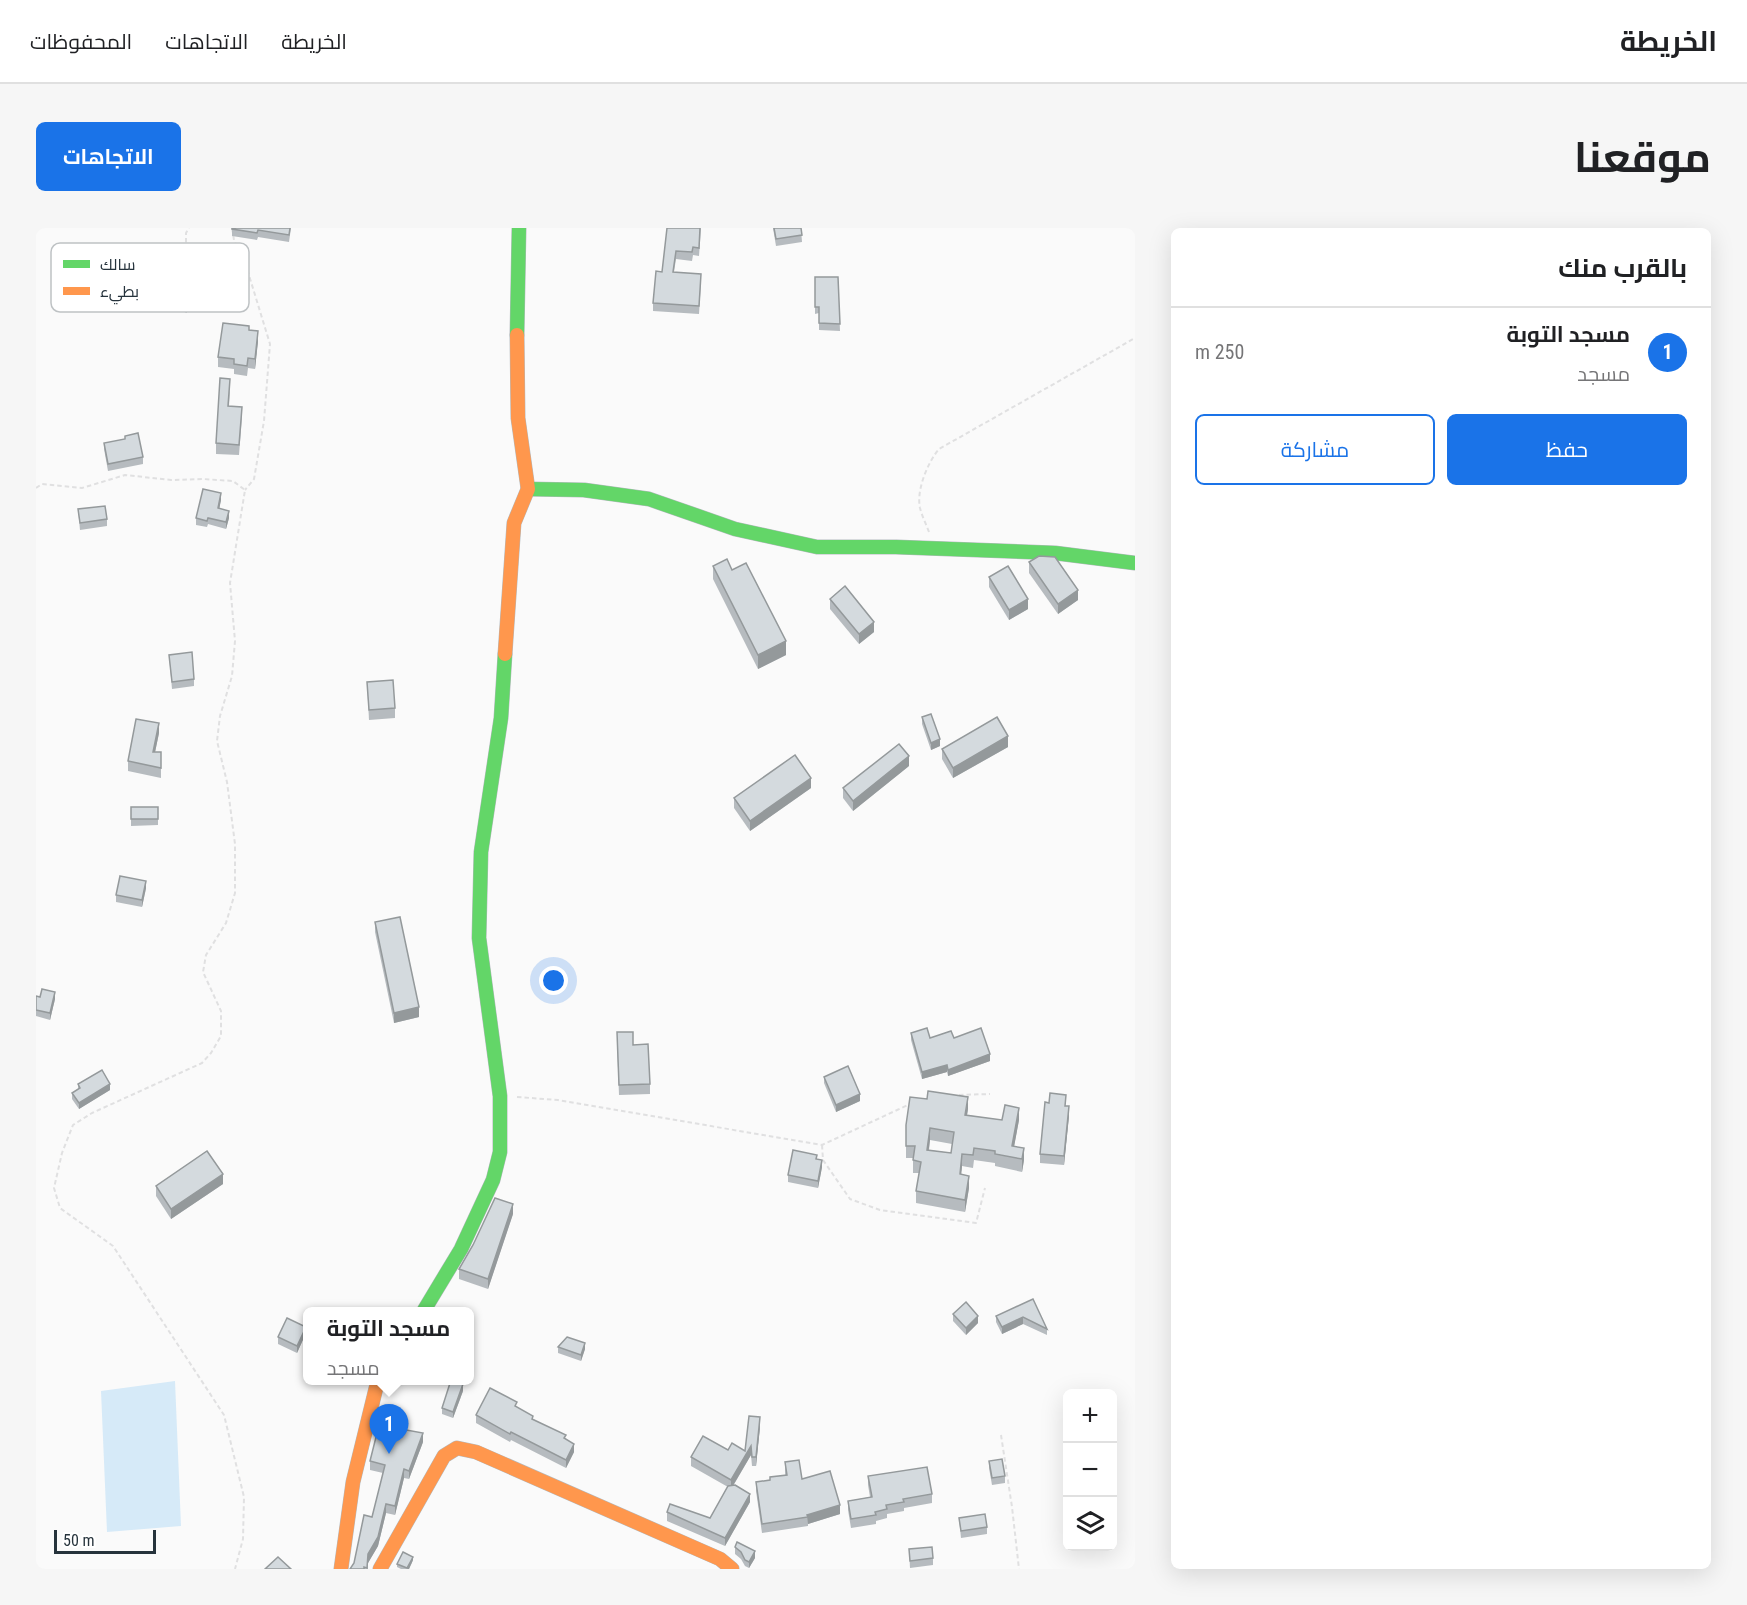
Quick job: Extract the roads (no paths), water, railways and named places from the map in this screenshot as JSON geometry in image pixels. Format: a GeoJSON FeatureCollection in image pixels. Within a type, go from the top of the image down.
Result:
{"type":"FeatureCollection","features":[{"type":"Feature","properties":{"kind":"street"},"geometry":{"type":"LineString","coordinates":[[425,1307],[461,1249],[493,1180],[500,1152],[500,1096],[479,938],[481,852],[501,718],[514,523],[528,489],[518,418],[519,228]]}},
{"type":"Feature","properties":{"kind":"street"},"geometry":{"type":"LineString","coordinates":[[528,489],[584,490],[649,499],[735,529],[818,546],[1055,553],[1135,563]]}},
{"type":"Feature","properties":{"kind":"street"},"geometry":{"type":"LineString","coordinates":[[341,1569],[353,1482],[378,1385]]}},
{"type":"Feature","properties":{"kind":"street"},"geometry":{"type":"LineString","coordinates":[[380,1569],[444,1456],[457,1448],[477,1452],[671,1537],[720,1559],[732,1569]]}},
{"type":"Feature","properties":{"kind":"place","name":"مسجد التوبة"},"geometry":{"type":"Point","coordinates":[389,1454]}}]}
